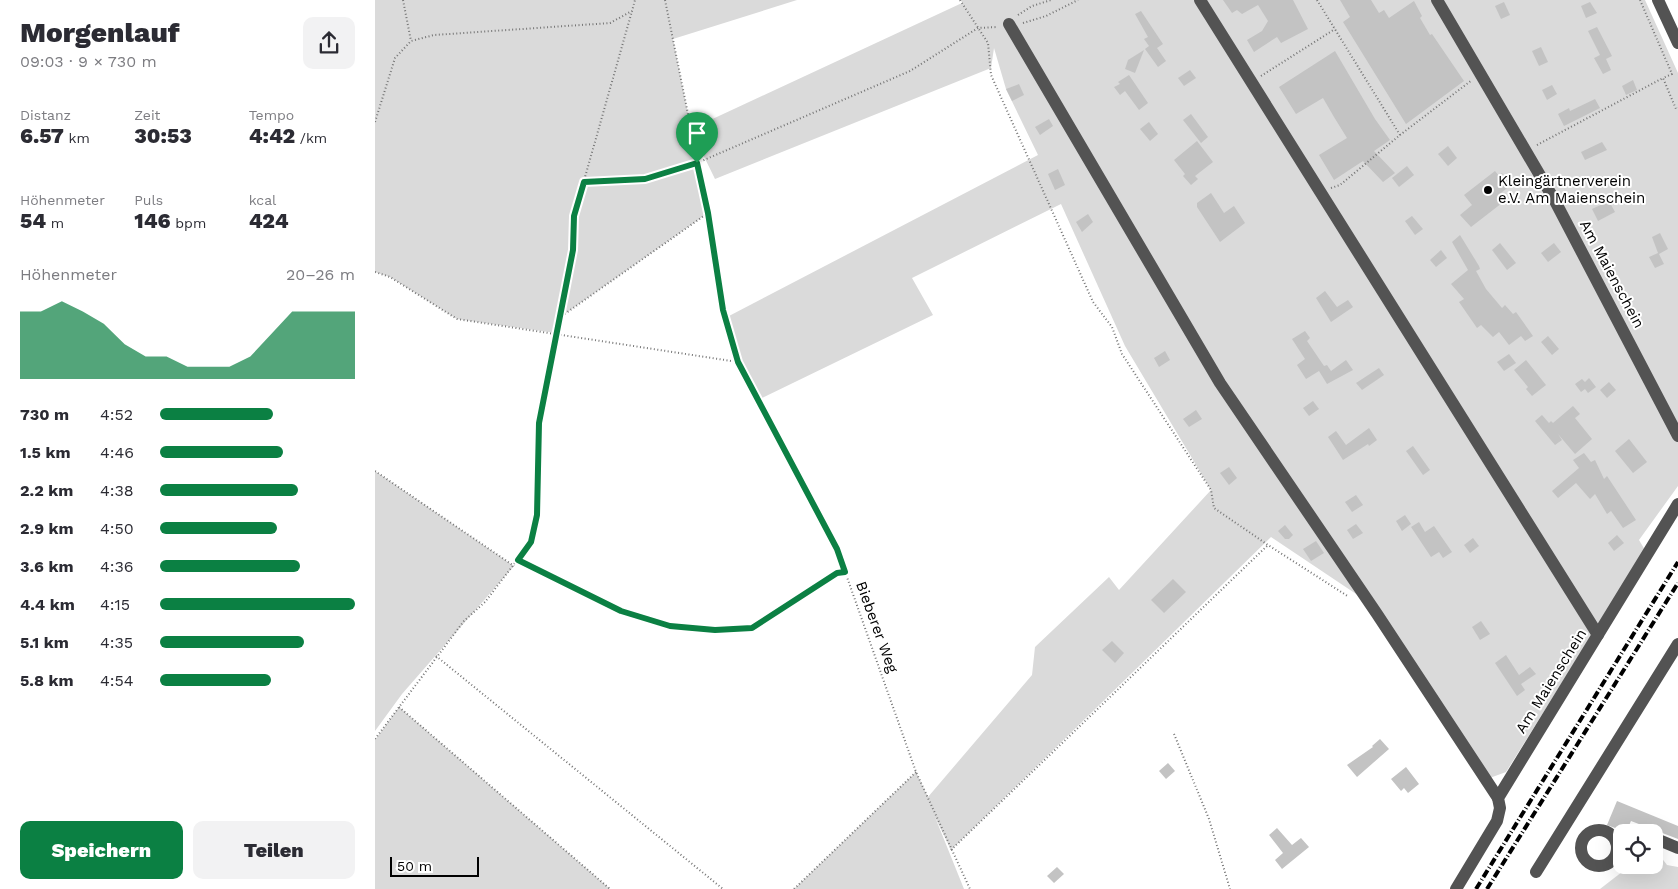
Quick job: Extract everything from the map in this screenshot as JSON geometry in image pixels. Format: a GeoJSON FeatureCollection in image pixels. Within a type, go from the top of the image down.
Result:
{"type":"FeatureCollection","features":[{"type":"Feature","properties":{"kind":"street"},"geometry":{"type":"LineString","coordinates":[[1200,0],[1598,635]]}},
{"type":"Feature","properties":{"kind":"street","name":"Am Maienschein"},"geometry":{"type":"LineString","coordinates":[[1437,0],[1555,201],[1678,436]]}},
{"type":"Feature","properties":{"kind":"street"},"geometry":{"type":"LineString","coordinates":[[1659,0],[1678,42]]}},
{"type":"Feature","properties":{"kind":"street"},"geometry":{"type":"LineString","coordinates":[[1013,23],[1220,382],[1377,614],[1498,798]]}},
{"type":"Feature","properties":{"kind":"street","name":"Am Maienschein"},"geometry":{"type":"LineString","coordinates":[[1456,889],[1497,821],[1500,808],[1498,798],[1678,504]]}},
{"type":"Feature","properties":{"kind":"street"},"geometry":{"type":"LineString","coordinates":[[1536,872],[1678,644]]}},
{"type":"Feature","properties":{"kind":"street"},"geometry":{"type":"LineString","coordinates":[[1663,842],[1678,848]]}},
{"type":"Feature","properties":{"kind":"path"},"geometry":{"type":"LineString","coordinates":[[403,0],[411,41]]}},
{"type":"Feature","properties":{"kind":"path"},"geometry":{"type":"LineString","coordinates":[[375,739],[436,656],[464,621],[485,602],[531,542],[537,515],[539,423],[573,250],[574,216],[635,0]]}},
{"type":"Feature","properties":{"kind":"path","name":"Bieberer Weg"},"geometry":{"type":"LineString","coordinates":[[665,0],[708,213],[723,310],[738,362],[837,549],[916,772],[970,889]]}},
{"type":"Feature","properties":{"kind":"path"},"geometry":{"type":"LineString","coordinates":[[960,0],[988,43],[991,75],[1093,302],[1112,327],[1122,354],[1211,490],[1214,508],[1352,598]]}},
{"type":"Feature","properties":{"kind":"path"},"geometry":{"type":"LineString","coordinates":[[1013,23],[1025,23],[1046,16],[1079,0]]}},
{"type":"Feature","properties":{"kind":"path"},"geometry":{"type":"LineString","coordinates":[[1317,0],[1400,135]]}},
{"type":"Feature","properties":{"kind":"path"},"geometry":{"type":"LineString","coordinates":[[1526,150],[1672,74],[1640,0]]}},
{"type":"Feature","properties":{"kind":"path"},"geometry":{"type":"LineString","coordinates":[[375,122],[395,58],[411,41],[434,35],[610,23],[631,11]]}},
{"type":"Feature","properties":{"kind":"path"},"geometry":{"type":"LineString","coordinates":[[584,182],[645,179],[697,163],[910,71],[978,28]]}},
{"type":"Feature","properties":{"kind":"path"},"geometry":{"type":"LineString","coordinates":[[1258,78],[1335,29]]}},
{"type":"Feature","properties":{"kind":"path"},"geometry":{"type":"LineString","coordinates":[[1325,186],[1334,188],[1340,185],[1400,135],[1475,78]]}},
{"type":"Feature","properties":{"kind":"path"},"geometry":{"type":"LineString","coordinates":[[1663,78],[1678,108]]}},
{"type":"Feature","properties":{"kind":"path"},"geometry":{"type":"LineString","coordinates":[[559,318],[708,213]]}},
{"type":"Feature","properties":{"kind":"path"},"geometry":{"type":"LineString","coordinates":[[375,272],[390,277],[457,319],[738,362]]}},
{"type":"Feature","properties":{"kind":"path"},"geometry":{"type":"LineString","coordinates":[[375,471],[514,566]]}},
{"type":"Feature","properties":{"kind":"path"},"geometry":{"type":"LineString","coordinates":[[951,850],[1268,545]]}},
{"type":"Feature","properties":{"kind":"path"},"geometry":{"type":"LineString","coordinates":[[518,560],[621,611],[670,626],[715,630],[752,628],[837,573],[845,572]]}},
{"type":"Feature","properties":{"kind":"path"},"geometry":{"type":"LineString","coordinates":[[436,656],[723,889]]}},
{"type":"Feature","properties":{"kind":"path"},"geometry":{"type":"LineString","coordinates":[[399,707],[610,889]]}},
{"type":"Feature","properties":{"kind":"path"},"geometry":{"type":"LineString","coordinates":[[1173,734],[1209,819],[1230,889]]}},
{"type":"Feature","properties":{"kind":"path"},"geometry":{"type":"LineString","coordinates":[[794,889],[916,772]]}},
{"type":"Feature","properties":{"kind":"shaded area"},"geometry":{"type":"Polygon","coordinates":[[[375,0],[797,0],[673,39],[691,129],[962,3],[961,0],[1645,0],[1678,73],[1678,486],[1639,540],[1645,550],[1506,772],[1487,779],[1380,610],[1271,537],[951,850],[935,817],[964,889],[794,889],[916,772],[928,797],[1032,675],[1035,647],[1109,577],[1119,590],[1211,490],[1125,346],[1061,204],[912,278],[933,315],[758,400],[738,359],[729,316],[1038,155],[1006,89],[994,48],[991,68],[715,179],[692,132],[708,213],[559,318],[556,333],[457,319],[390,277],[375,272],[375,0]]]}},
{"type":"Feature","properties":{"kind":"shaded area"},"geometry":{"type":"Polygon","coordinates":[[[375,471],[514,566],[402,694],[375,731],[375,471]]]}},
{"type":"Feature","properties":{"kind":"shaded area"},"geometry":{"type":"Polygon","coordinates":[[[399,707],[610,889],[375,889],[375,740],[399,707]]]}},
{"type":"Feature","properties":{"kind":"shaded area"},"geometry":{"type":"Polygon","coordinates":[[[1663,860],[1667,865],[1678,867],[1678,889],[1600,889],[1619,874],[1663,874],[1663,860]]]}},
{"type":"Feature","properties":{"kind":"building"},"geometry":{"type":"Polygon","coordinates":[[[1223,0],[1293,0],[1308,29],[1281,43],[1277,37],[1254,52],[1247,40],[1262,31],[1268,21],[1258,5],[1242,14],[1237,10],[1232,13],[1223,0]]]}},
{"type":"Feature","properties":{"kind":"building"},"geometry":{"type":"Polygon","coordinates":[[[1340,0],[1371,0],[1379,13],[1384,10],[1389,18],[1414,1],[1422,16],[1420,18],[1430,35],[1432,34],[1464,81],[1406,124],[1343,22],[1350,17],[1340,0]]]}},
{"type":"Feature","properties":{"kind":"building"},"geometry":{"type":"Polygon","coordinates":[[[1504,2],[1510,15],[1501,19],[1495,6],[1504,2]]]}},
{"type":"Feature","properties":{"kind":"building"},"geometry":{"type":"Polygon","coordinates":[[[1590,2],[1597,13],[1586,18],[1581,6],[1590,2]]]}},
{"type":"Feature","properties":{"kind":"building"},"geometry":{"type":"Polygon","coordinates":[[[1141,11],[1163,44],[1157,48],[1166,61],[1158,67],[1145,49],[1149,46],[1144,39],[1148,37],[1135,14],[1141,11]]]}},
{"type":"Feature","properties":{"kind":"building"},"geometry":{"type":"Polygon","coordinates":[[[1597,27],[1612,56],[1606,59],[1611,70],[1603,74],[1594,58],[1600,55],[1588,31],[1597,27]]]}},
{"type":"Feature","properties":{"kind":"building"},"geometry":{"type":"Polygon","coordinates":[[[1541,47],[1548,62],[1539,66],[1532,51],[1541,47]]]}},
{"type":"Feature","properties":{"kind":"building"},"geometry":{"type":"Polygon","coordinates":[[[1144,50],[1135,73],[1125,69],[1128,60],[1144,50]]]}},
{"type":"Feature","properties":{"kind":"building"},"geometry":{"type":"Polygon","coordinates":[[[1335,51],[1375,119],[1390,140],[1374,151],[1395,173],[1383,182],[1363,161],[1334,180],[1319,155],[1347,138],[1323,98],[1296,114],[1279,87],[1335,51]]]}},
{"type":"Feature","properties":{"kind":"building"},"geometry":{"type":"Polygon","coordinates":[[[1190,70],[1196,78],[1184,86],[1178,78],[1190,70]]]}},
{"type":"Feature","properties":{"kind":"building"},"geometry":{"type":"Polygon","coordinates":[[[1129,75],[1148,103],[1139,110],[1125,91],[1120,95],[1114,87],[1129,75]]]}},
{"type":"Feature","properties":{"kind":"building"},"geometry":{"type":"Polygon","coordinates":[[[1633,80],[1637,90],[1626,95],[1622,86],[1633,80]]]}},
{"type":"Feature","properties":{"kind":"building"},"geometry":{"type":"Polygon","coordinates":[[[1019,84],[1024,95],[1012,101],[1006,89],[1019,84]]]}},
{"type":"Feature","properties":{"kind":"building"},"geometry":{"type":"Polygon","coordinates":[[[1552,85],[1557,94],[1547,100],[1542,90],[1552,85]]]}},
{"type":"Feature","properties":{"kind":"building"},"geometry":{"type":"Polygon","coordinates":[[[1595,99],[1600,108],[1564,126],[1558,114],[1569,108],[1570,111],[1595,99]]]}},
{"type":"Feature","properties":{"kind":"building"},"geometry":{"type":"Polygon","coordinates":[[[1191,114],[1208,137],[1201,143],[1183,120],[1191,114]]]}},
{"type":"Feature","properties":{"kind":"building"},"geometry":{"type":"Polygon","coordinates":[[[1049,119],[1053,126],[1040,135],[1035,127],[1049,119]]]}},
{"type":"Feature","properties":{"kind":"building"},"geometry":{"type":"Polygon","coordinates":[[[1149,122],[1158,134],[1150,141],[1140,129],[1149,122]]]}},
{"type":"Feature","properties":{"kind":"building"},"geometry":{"type":"Polygon","coordinates":[[[1197,141],[1213,162],[1195,176],[1198,179],[1191,185],[1183,176],[1185,174],[1174,160],[1197,141]]]}},
{"type":"Feature","properties":{"kind":"building"},"geometry":{"type":"Polygon","coordinates":[[[1602,142],[1607,150],[1585,160],[1581,152],[1602,142]]]}},
{"type":"Feature","properties":{"kind":"building"},"geometry":{"type":"Polygon","coordinates":[[[1448,146],[1457,158],[1448,166],[1438,154],[1448,146]]]}},
{"type":"Feature","properties":{"kind":"building"},"geometry":{"type":"Polygon","coordinates":[[[1407,166],[1414,175],[1399,187],[1392,178],[1407,166]]]}},
{"type":"Feature","properties":{"kind":"building"},"geometry":{"type":"Polygon","coordinates":[[[1058,169],[1065,185],[1055,190],[1048,174],[1058,169]]]}},
{"type":"Feature","properties":{"kind":"building","name":"Kleingärtnerverein e.V. Am Maienschein"},"geometry":{"type":"Polygon","coordinates":[[[1495,171],[1499,176],[1502,173],[1511,185],[1497,196],[1502,203],[1471,227],[1460,215],[1472,205],[1464,195],[1495,171]]]}},
{"type":"Feature","properties":{"kind":"building"},"geometry":{"type":"Polygon","coordinates":[[[1211,193],[1224,213],[1234,206],[1245,223],[1220,242],[1197,207],[1197,203],[1211,193]]]}},
{"type":"Feature","properties":{"kind":"building"},"geometry":{"type":"Polygon","coordinates":[[[1609,201],[1615,212],[1598,221],[1592,209],[1609,201]]]}},
{"type":"Feature","properties":{"kind":"building"},"geometry":{"type":"Polygon","coordinates":[[[1088,214],[1093,222],[1082,232],[1076,222],[1088,214]]]}},
{"type":"Feature","properties":{"kind":"building"},"geometry":{"type":"Polygon","coordinates":[[[1412,216],[1423,229],[1415,235],[1405,221],[1412,216]]]}},
{"type":"Feature","properties":{"kind":"building"},"geometry":{"type":"Polygon","coordinates":[[[1660,233],[1668,249],[1659,254],[1664,264],[1655,268],[1649,257],[1658,253],[1652,237],[1660,233]]]}},
{"type":"Feature","properties":{"kind":"building"},"geometry":{"type":"Polygon","coordinates":[[[1460,235],[1479,266],[1480,269],[1476,271],[1486,289],[1502,308],[1505,305],[1513,314],[1516,312],[1533,336],[1525,341],[1521,336],[1509,345],[1499,332],[1493,337],[1481,325],[1477,328],[1459,302],[1464,299],[1451,284],[1468,270],[1452,242],[1460,235]]]}},
{"type":"Feature","properties":{"kind":"building"},"geometry":{"type":"Polygon","coordinates":[[[1500,243],[1516,263],[1507,270],[1492,250],[1500,243]]]}},
{"type":"Feature","properties":{"kind":"building"},"geometry":{"type":"Polygon","coordinates":[[[1554,243],[1561,252],[1548,262],[1541,253],[1554,243]]]}},
{"type":"Feature","properties":{"kind":"building"},"geometry":{"type":"Polygon","coordinates":[[[1441,250],[1447,258],[1436,267],[1430,260],[1441,250]]]}},
{"type":"Feature","properties":{"kind":"building"},"geometry":{"type":"Polygon","coordinates":[[[1325,291],[1337,307],[1348,300],[1353,307],[1331,322],[1316,298],[1325,291]]]}},
{"type":"Feature","properties":{"kind":"building"},"geometry":{"type":"Polygon","coordinates":[[[1305,331],[1310,338],[1307,341],[1324,366],[1327,365],[1331,371],[1346,360],[1353,370],[1327,384],[1319,371],[1306,379],[1297,365],[1305,359],[1292,339],[1305,331]]]}},
{"type":"Feature","properties":{"kind":"building"},"geometry":{"type":"Polygon","coordinates":[[[1548,336],[1559,349],[1552,355],[1541,342],[1548,336]]]}},
{"type":"Feature","properties":{"kind":"building"},"geometry":{"type":"Polygon","coordinates":[[[1165,351],[1170,360],[1159,367],[1154,358],[1165,351]]]}},
{"type":"Feature","properties":{"kind":"building"},"geometry":{"type":"Polygon","coordinates":[[[1509,354],[1516,363],[1504,371],[1497,362],[1509,354]]]}},
{"type":"Feature","properties":{"kind":"building"},"geometry":{"type":"Polygon","coordinates":[[[1526,360],[1546,385],[1532,396],[1526,389],[1528,387],[1514,370],[1526,360]]]}},
{"type":"Feature","properties":{"kind":"building"},"geometry":{"type":"Polygon","coordinates":[[[1379,368],[1384,375],[1362,390],[1356,383],[1379,368]]]}},
{"type":"Feature","properties":{"kind":"building"},"geometry":{"type":"Polygon","coordinates":[[[1589,378],[1596,387],[1588,393],[1585,389],[1581,392],[1575,384],[1582,379],[1585,382],[1589,378]]]}},
{"type":"Feature","properties":{"kind":"building"},"geometry":{"type":"Polygon","coordinates":[[[1609,382],[1616,390],[1607,398],[1600,390],[1609,382]]]}},
{"type":"Feature","properties":{"kind":"building"},"geometry":{"type":"Polygon","coordinates":[[[1313,401],[1319,409],[1309,416],[1303,408],[1313,401]]]}},
{"type":"Feature","properties":{"kind":"building"},"geometry":{"type":"Polygon","coordinates":[[[1573,406],[1580,414],[1575,418],[1592,439],[1575,454],[1558,434],[1562,440],[1555,445],[1535,421],[1542,415],[1549,423],[1551,421],[1553,423],[1573,406]]]}},
{"type":"Feature","properties":{"kind":"building"},"geometry":{"type":"Polygon","coordinates":[[[1196,410],[1202,419],[1189,427],[1183,419],[1196,410]]]}},
{"type":"Feature","properties":{"kind":"building"},"geometry":{"type":"Polygon","coordinates":[[[1369,428],[1377,440],[1343,460],[1328,437],[1336,431],[1346,445],[1369,428]]]}},
{"type":"Feature","properties":{"kind":"building"},"geometry":{"type":"Polygon","coordinates":[[[1629,439],[1647,462],[1633,473],[1615,451],[1629,439]]]}},
{"type":"Feature","properties":{"kind":"building"},"geometry":{"type":"Polygon","coordinates":[[[1413,446],[1430,470],[1423,475],[1406,451],[1413,446]]]}},
{"type":"Feature","properties":{"kind":"building"},"geometry":{"type":"Polygon","coordinates":[[[1584,453],[1591,462],[1595,460],[1604,479],[1607,476],[1636,520],[1623,528],[1611,511],[1607,514],[1595,494],[1590,499],[1576,483],[1558,498],[1552,491],[1579,468],[1573,460],[1584,453]]]}},
{"type":"Feature","properties":{"kind":"building"},"geometry":{"type":"Polygon","coordinates":[[[1229,467],[1237,478],[1229,485],[1220,473],[1229,467]]]}},
{"type":"Feature","properties":{"kind":"building"},"geometry":{"type":"Polygon","coordinates":[[[1356,495],[1363,505],[1352,512],[1345,502],[1356,495]]]}},
{"type":"Feature","properties":{"kind":"building"},"geometry":{"type":"Polygon","coordinates":[[[1405,515],[1411,524],[1402,531],[1396,521],[1405,515]]]}},
{"type":"Feature","properties":{"kind":"building"},"geometry":{"type":"Polygon","coordinates":[[[1419,522],[1425,532],[1434,526],[1452,552],[1443,558],[1439,552],[1431,557],[1411,527],[1419,522]]]}},
{"type":"Feature","properties":{"kind":"building"},"geometry":{"type":"Polygon","coordinates":[[[1356,524],[1363,533],[1353,539],[1347,530],[1356,524]]]}},
{"type":"Feature","properties":{"kind":"building"},"geometry":{"type":"Polygon","coordinates":[[[1285,525],[1293,535],[1289,539],[1285,539],[1278,531],[1285,525]]]}},
{"type":"Feature","properties":{"kind":"building"},"geometry":{"type":"Polygon","coordinates":[[[1617,535],[1624,543],[1614,551],[1608,543],[1617,535]]]}},
{"type":"Feature","properties":{"kind":"building"},"geometry":{"type":"Polygon","coordinates":[[[1473,538],[1479,546],[1470,553],[1464,545],[1473,538]]]}},
{"type":"Feature","properties":{"kind":"building"},"geometry":{"type":"Polygon","coordinates":[[[1316,541],[1324,553],[1311,561],[1303,549],[1316,541]]]}},
{"type":"Feature","properties":{"kind":"building"},"geometry":{"type":"Polygon","coordinates":[[[1173,579],[1186,592],[1164,613],[1151,600],[1173,579]]]}},
{"type":"Feature","properties":{"kind":"building"},"geometry":{"type":"Polygon","coordinates":[[[1481,621],[1490,634],[1480,640],[1472,627],[1481,621]]]}},
{"type":"Feature","properties":{"kind":"building"},"geometry":{"type":"Polygon","coordinates":[[[1112,641],[1124,653],[1115,663],[1102,650],[1112,641]]]}},
{"type":"Feature","properties":{"kind":"building"},"geometry":{"type":"Polygon","coordinates":[[[1506,655],[1519,675],[1530,667],[1536,674],[1521,684],[1525,690],[1517,696],[1495,663],[1506,655]]]}},
{"type":"Feature","properties":{"kind":"building"},"geometry":{"type":"Polygon","coordinates":[[[1380,739],[1389,749],[1357,777],[1347,765],[1373,747],[1380,739]]]}},
{"type":"Feature","properties":{"kind":"building"},"geometry":{"type":"Polygon","coordinates":[[[1168,763],[1175,771],[1166,779],[1159,771],[1168,763]]]}},
{"type":"Feature","properties":{"kind":"building"},"geometry":{"type":"Polygon","coordinates":[[[1406,767],[1419,784],[1408,793],[1404,788],[1401,791],[1391,779],[1406,767]]]}},
{"type":"Feature","properties":{"kind":"building"},"geometry":{"type":"Polygon","coordinates":[[[1617,801],[1678,826],[1678,839],[1663,833],[1663,824],[1639,824],[1631,821],[1630,824],[1613,824],[1613,827],[1607,825],[1617,801]]]}},
{"type":"Feature","properties":{"kind":"building"},"geometry":{"type":"Polygon","coordinates":[[[1277,828],[1292,845],[1301,838],[1309,847],[1282,869],[1275,860],[1283,853],[1269,835],[1277,828]]]}},
{"type":"Feature","properties":{"kind":"building"},"geometry":{"type":"Polygon","coordinates":[[[1057,867],[1064,874],[1054,883],[1047,876],[1057,867]]]}},
{"type":"Feature","properties":{"kind":"railway"},"geometry":{"type":"LineString","coordinates":[[1476,889],[1678,562]]}},
{"type":"Feature","properties":{"kind":"railway"},"geometry":{"type":"LineString","coordinates":[[1487,889],[1678,583]]}},
{"type":"Feature","properties":{"kind":"place","name":"Kleingärtnerverein e.V. Am Maienschein"},"geometry":{"type":"Point","coordinates":[1488,190]}},
{"type":"Feature","properties":{"kind":"route"},"geometry":{"type":"LineString","coordinates":[[697,163],[708,213],[723,310],[738,362],[837,549],[845,572],[837,573],[752,628],[715,630],[670,626],[621,611],[518,560],[531,542],[537,515],[539,423],[573,250],[574,216],[584,182],[645,179],[697,163]]}}]}
